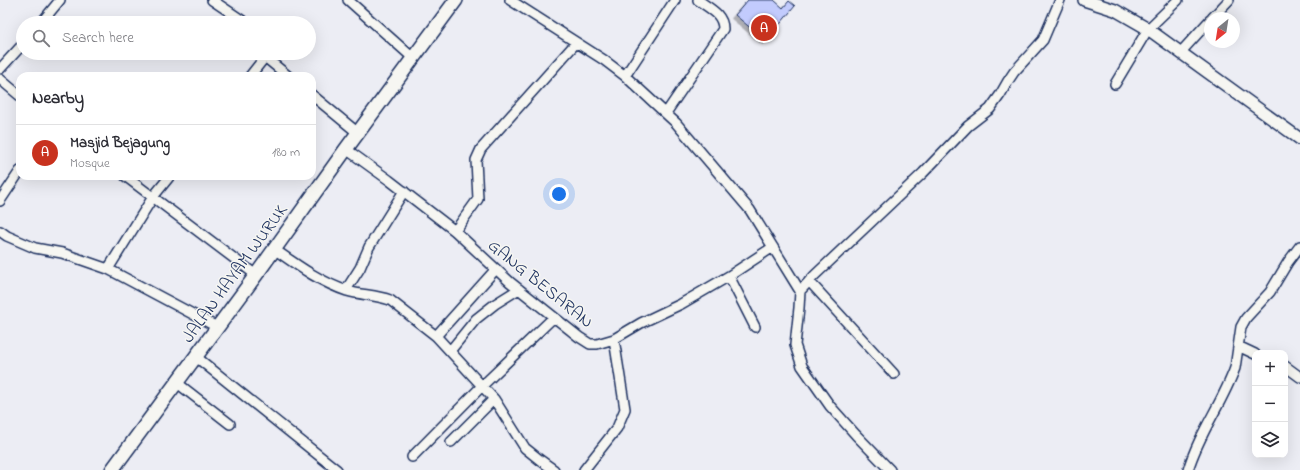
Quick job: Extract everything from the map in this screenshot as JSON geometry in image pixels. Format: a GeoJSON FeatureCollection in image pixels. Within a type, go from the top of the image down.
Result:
{"type":"FeatureCollection","features":[{"type":"Feature","properties":{"kind":"main road","name":"JALAN HAYAM WURUK"},"geometry":{"type":"LineString","coordinates":[[112,470],[456,0]]}},
{"type":"Feature","properties":{"kind":"street"},"geometry":{"type":"LineString","coordinates":[[47,16],[60,0]]}},
{"type":"Feature","properties":{"kind":"street"},"geometry":{"type":"LineString","coordinates":[[348,0],[413,58]]}},
{"type":"Feature","properties":{"kind":"street"},"geometry":{"type":"LineString","coordinates":[[510,0],[604,60],[625,76],[676,123],[750,210],[800,291],[795,345],[802,366],[830,406],[890,470]]}},
{"type":"Feature","properties":{"kind":"street"},"geometry":{"type":"LineString","coordinates":[[625,76],[675,0]]}},
{"type":"Feature","properties":{"kind":"street"},"geometry":{"type":"LineString","coordinates":[[666,113],[723,29],[722,19],[718,14],[698,0]]}},
{"type":"Feature","properties":{"kind":"street"},"geometry":{"type":"LineString","coordinates":[[800,291],[923,173],[968,126],[990,109],[1014,72],[1043,40],[1060,0]]}},
{"type":"Feature","properties":{"kind":"street"},"geometry":{"type":"LineString","coordinates":[[1084,0],[1101,2],[1148,29],[1300,139]]}},
{"type":"Feature","properties":{"kind":"street"},"geometry":{"type":"LineString","coordinates":[[1115,84],[1148,29],[1178,0]]}},
{"type":"Feature","properties":{"kind":"street"},"geometry":{"type":"LineString","coordinates":[[1217,12],[1228,0]]}},
{"type":"Feature","properties":{"kind":"street"},"geometry":{"type":"LineString","coordinates":[[216,1],[236,16]]}},
{"type":"Feature","properties":{"kind":"street"},"geometry":{"type":"LineString","coordinates":[[1180,52],[1204,26]]}},
{"type":"Feature","properties":{"kind":"street"},"geometry":{"type":"LineString","coordinates":[[455,231],[478,199],[476,160],[481,149],[576,43]]}},
{"type":"Feature","properties":{"kind":"street"},"geometry":{"type":"LineString","coordinates":[[0,69],[16,52]]}},
{"type":"Feature","properties":{"kind":"street"},"geometry":{"type":"LineString","coordinates":[[253,72],[263,60]]}},
{"type":"Feature","properties":{"kind":"street"},"geometry":{"type":"LineString","coordinates":[[272,60],[284,72]]}},
{"type":"Feature","properties":{"kind":"street"},"geometry":{"type":"LineString","coordinates":[[0,79],[16,93]]}},
{"type":"Feature","properties":{"kind":"street"},"geometry":{"type":"LineString","coordinates":[[316,98],[358,133]]}},
{"type":"Feature","properties":{"kind":"street","name":"GANG BESARAN"},"geometry":{"type":"LineString","coordinates":[[346,149],[455,231],[519,289],[579,337],[590,344],[597,344],[614,339],[641,323],[681,304],[729,276],[773,247]]}},
{"type":"Feature","properties":{"kind":"street"},"geometry":{"type":"LineString","coordinates":[[0,201],[16,177]]}},
{"type":"Feature","properties":{"kind":"street"},"geometry":{"type":"LineString","coordinates":[[130,180],[256,275]]}},
{"type":"Feature","properties":{"kind":"street"},"geometry":{"type":"LineString","coordinates":[[108,269],[153,197],[167,180]]}},
{"type":"Feature","properties":{"kind":"street"},"geometry":{"type":"LineString","coordinates":[[346,290],[360,268],[369,247],[404,192]]}},
{"type":"Feature","properties":{"kind":"street"},"geometry":{"type":"LineString","coordinates":[[0,231],[7,236],[35,248],[62,253],[108,269],[217,326]]}},
{"type":"Feature","properties":{"kind":"street"},"geometry":{"type":"LineString","coordinates":[[1188,470],[1197,443],[1231,379],[1235,368],[1241,327],[1246,318],[1270,292],[1288,262],[1300,246]]}},
{"type":"Feature","properties":{"kind":"street"},"geometry":{"type":"LineString","coordinates":[[274,249],[312,275],[346,290],[390,300],[436,336],[494,399],[525,448],[549,469]]}},
{"type":"Feature","properties":{"kind":"street"},"geometry":{"type":"LineString","coordinates":[[436,336],[496,269]]}},
{"type":"Feature","properties":{"kind":"street"},"geometry":{"type":"LineString","coordinates":[[729,276],[755,327]]}},
{"type":"Feature","properties":{"kind":"street"},"geometry":{"type":"LineString","coordinates":[[809,281],[894,374]]}},
{"type":"Feature","properties":{"kind":"street"},"geometry":{"type":"LineString","coordinates":[[450,351],[476,319],[495,304],[519,289]]}},
{"type":"Feature","properties":{"kind":"street"},"geometry":{"type":"LineString","coordinates":[[412,457],[482,386],[554,317]]}},
{"type":"Feature","properties":{"kind":"street"},"geometry":{"type":"LineString","coordinates":[[584,470],[617,428],[625,409],[614,339]]}},
{"type":"Feature","properties":{"kind":"street"},"geometry":{"type":"LineString","coordinates":[[1238,346],[1252,353]]}},
{"type":"Feature","properties":{"kind":"street"},"geometry":{"type":"LineString","coordinates":[[195,356],[337,470]]}},
{"type":"Feature","properties":{"kind":"street"},"geometry":{"type":"LineString","coordinates":[[1288,368],[1300,377]]}},
{"type":"Feature","properties":{"kind":"street"},"geometry":{"type":"LineString","coordinates":[[176,382],[230,424]]}},
{"type":"Feature","properties":{"kind":"street"},"geometry":{"type":"LineString","coordinates":[[452,442],[494,399]]}},
{"type":"Feature","properties":{"kind":"building"},"geometry":{"type":"Polygon","coordinates":[[[748,0],[774,0],[783,8],[789,1],[795,6],[766,41],[735,15],[748,0]]]}},
{"type":"Feature","properties":{"kind":"place","name":"Masjid Bejagung"},"geometry":{"type":"Point","coordinates":[764,28]}}]}
